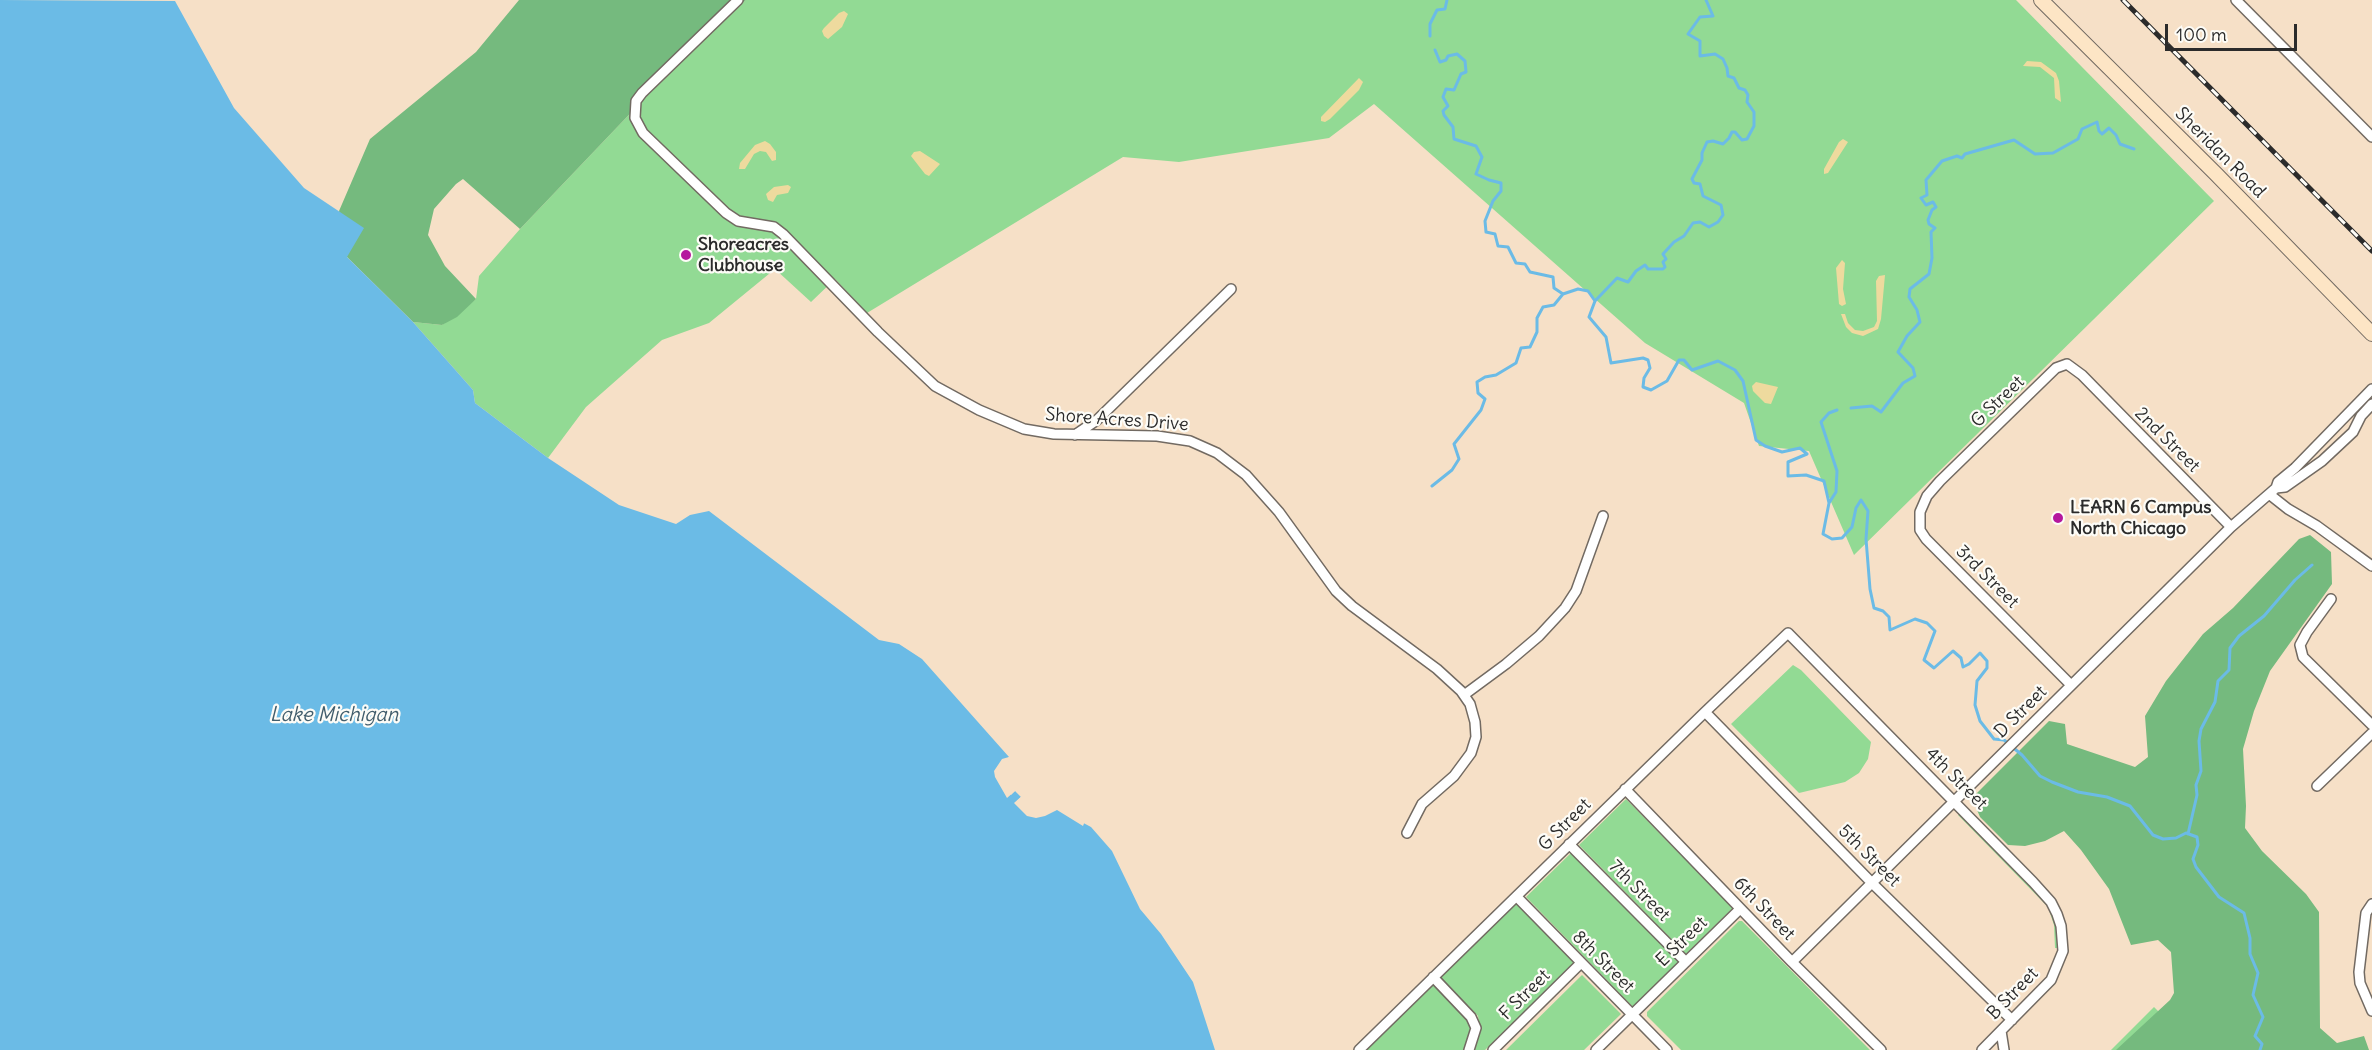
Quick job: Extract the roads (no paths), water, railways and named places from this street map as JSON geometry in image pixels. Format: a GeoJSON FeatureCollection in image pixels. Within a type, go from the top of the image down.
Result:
{"type":"FeatureCollection","features":[{"type":"Feature","properties":{"kind":"main road","name":"Sheridan Road"},"geometry":{"type":"LineString","coordinates":[[2041,0],[2216,174],[2372,334]]}},
{"type":"Feature","properties":{"kind":"street","name":"Shore Acres Drive"},"geometry":{"type":"LineString","coordinates":[[738,0],[636,101],[635,118],[643,133],[726,213],[738,221],[774,227],[783,234],[884,338],[935,386],[979,410],[1024,429],[1075,435],[1176,438],[1203,445],[1232,463],[1264,495],[1336,591],[1352,606],[1437,669],[1464,695],[1470,704],[1476,738],[1472,753],[1454,776],[1422,804],[1407,833]]}},
{"type":"Feature","properties":{"kind":"street"},"geometry":{"type":"LineString","coordinates":[[2236,0],[2372,137]]}},
{"type":"Feature","properties":{"kind":"street"},"geometry":{"type":"LineString","coordinates":[[1075,435],[1097,420],[1232,289]]}},
{"type":"Feature","properties":{"kind":"street","name":"G Street"},"geometry":{"type":"LineString","coordinates":[[1940,481],[2056,368],[2067,364],[2082,375]]}},
{"type":"Feature","properties":{"kind":"street","name":"2nd Street"},"geometry":{"type":"LineString","coordinates":[[2082,375],[2231,527]]}},
{"type":"Feature","properties":{"kind":"street","name":"D Street"},"geometry":{"type":"LineString","coordinates":[[1792,962],[2231,527],[2273,491],[2278,482],[2295,468],[2372,389]]}},
{"type":"Feature","properties":{"kind":"street","name":"D Street"},"geometry":{"type":"LineString","coordinates":[[2273,491],[2285,487],[2322,461],[2353,432],[2361,416],[2372,404]]}},
{"type":"Feature","properties":{"kind":"street","name":"3rd Street"},"geometry":{"type":"LineString","coordinates":[[1940,481],[1927,496],[1920,512],[1920,530],[1926,539],[2071,685]]}},
{"type":"Feature","properties":{"kind":"street"},"geometry":{"type":"LineString","coordinates":[[2273,491],[2288,509],[2317,526],[2372,566]]}},
{"type":"Feature","properties":{"kind":"street"},"geometry":{"type":"LineString","coordinates":[[1464,695],[1539,636],[1565,608],[1576,591],[1603,516]]}},
{"type":"Feature","properties":{"kind":"street"},"geometry":{"type":"LineString","coordinates":[[2331,599],[2300,645],[2303,657],[2372,725]]}},
{"type":"Feature","properties":{"kind":"street","name":"G Street"},"geometry":{"type":"LineString","coordinates":[[1359,1050],[1788,633],[1796,641]]}},
{"type":"Feature","properties":{"kind":"street","name":"4th Street"},"geometry":{"type":"LineString","coordinates":[[1796,641],[2050,902],[2061,926],[2061,956]]}},
{"type":"Feature","properties":{"kind":"street","name":"5th Street"},"geometry":{"type":"LineString","coordinates":[[1705,712],[1872,883],[2012,1020]]}},
{"type":"Feature","properties":{"kind":"street"},"geometry":{"type":"LineString","coordinates":[[2317,786],[2372,733]]}},
{"type":"Feature","properties":{"kind":"street","name":"6th Street"},"geometry":{"type":"LineString","coordinates":[[1625,789],[1740,909],[1881,1050]]}},
{"type":"Feature","properties":{"kind":"street","name":"7th Street"},"geometry":{"type":"LineString","coordinates":[[1569,844],[1686,962]]}},
{"type":"Feature","properties":{"kind":"street","name":"8th Street"},"geometry":{"type":"LineString","coordinates":[[1516,897],[1667,1050]]}},
{"type":"Feature","properties":{"kind":"street"},"geometry":{"type":"LineString","coordinates":[[2372,904],[2366,913],[2359,972],[2360,983],[2372,1011]]}},
{"type":"Feature","properties":{"kind":"street","name":"E Street"},"geometry":{"type":"LineString","coordinates":[[1596,1050],[1740,909]]}},
{"type":"Feature","properties":{"kind":"street","name":"B Street"},"geometry":{"type":"LineString","coordinates":[[1982,1050],[2051,980],[2061,956]]}},
{"type":"Feature","properties":{"kind":"street","name":"F Street"},"geometry":{"type":"LineString","coordinates":[[1493,1050],[1581,963]]}},
{"type":"Feature","properties":{"kind":"street"},"geometry":{"type":"LineString","coordinates":[[1433,977],[1471,1017],[1476,1028],[1469,1050]]}},
{"type":"Feature","properties":{"kind":"street"},"geometry":{"type":"LineString","coordinates":[[2001,1031],[2004,1050]]}},
{"type":"Feature","properties":{"kind":"water","name":"Lake Michigan"},"geometry":{"type":"Polygon","coordinates":[[[0,0],[175,1],[234,108],[304,188],[364,228],[347,257],[413,322],[473,390],[475,403],[548,458],[619,505],[676,524],[690,515],[709,511],[879,640],[899,644],[922,659],[1009,757],[996,771],[1011,795],[1015,791],[1021,797],[1017,801],[1033,813],[1057,809],[1091,827],[1112,851],[1140,909],[1161,934],[1193,982],[1215,1050],[0,1050],[0,0]]]}},
{"type":"Feature","properties":{"kind":"waterway"},"geometry":{"type":"LineString","coordinates":[[1430,36],[1430,24],[1437,10],[1445,9],[1447,0]]}},
{"type":"Feature","properties":{"kind":"waterway"},"geometry":{"type":"LineString","coordinates":[[1706,0],[1713,16],[1700,17],[1688,34],[1700,41],[1700,56],[1715,54],[1723,59],[1728,76],[1734,78],[1739,88],[1745,90],[1748,95],[1747,102],[1754,112],[1754,126],[1747,139],[1742,140],[1735,132],[1732,132],[1723,144],[1707,142],[1702,153],[1702,160],[1692,179],[1694,183],[1700,184],[1703,196],[1721,205],[1723,215],[1718,222],[1709,227],[1700,222],[1693,223],[1684,236],[1674,242],[1663,254],[1666,259],[1663,262],[1665,267],[1663,269],[1648,269],[1645,265],[1636,271],[1628,282],[1617,278],[1595,301],[1589,317],[1606,337],[1611,363],[1643,358],[1648,360],[1650,368],[1644,378],[1643,387],[1651,390],[1667,381],[1679,360],[1684,360],[1692,370],[1718,361],[1735,370],[1743,381],[1756,440],[1782,452],[1800,448],[1807,454],[1788,462],[1788,476],[1806,475],[1824,481],[1829,503]]}},
{"type":"Feature","properties":{"kind":"waterway"},"geometry":{"type":"LineString","coordinates":[[1435,50],[1440,62],[1446,60],[1448,56],[1457,54],[1465,61],[1466,72],[1461,74],[1454,90],[1446,89],[1443,97],[1448,106],[1443,111],[1444,115],[1453,127],[1454,139],[1476,146],[1482,157],[1476,174],[1501,183],[1501,191],[1493,201],[1485,221],[1486,232],[1495,234],[1498,246],[1508,247],[1516,263],[1525,264],[1530,272],[1553,277],[1554,288],[1563,294],[1578,289],[1588,291],[1595,301]]}},
{"type":"Feature","properties":{"kind":"waterway"},"geometry":{"type":"LineString","coordinates":[[1851,408],[1872,406],[1881,412],[1903,383],[1915,376],[1913,368],[1898,352],[1907,336],[1920,322],[1917,310],[1909,297],[1910,289],[1929,274],[1932,258],[1931,232],[1935,228],[1929,224],[1928,220],[1932,210],[1936,207],[1933,202],[1926,205],[1921,198],[1927,195],[1926,180],[1942,161],[1957,156],[1962,158],[1965,154],[2014,140],[2035,154],[2053,153],[2078,139],[2082,129],[2097,122],[2102,134],[2109,128],[2116,135],[2120,144],[2134,149]]}},
{"type":"Feature","properties":{"kind":"waterway"},"geometry":{"type":"LineString","coordinates":[[1432,486],[1452,470],[1459,459],[1454,444],[1481,410],[1485,399],[1478,393],[1477,382],[1485,377],[1496,375],[1516,363],[1521,348],[1530,347],[1537,332],[1537,318],[1543,307],[1554,305],[1563,294]]}},
{"type":"Feature","properties":{"kind":"waterway"},"geometry":{"type":"LineString","coordinates":[[1837,410],[1829,413],[1821,422],[1837,471],[1836,492],[1829,503],[1823,534],[1832,539],[1842,538],[1852,527],[1856,508],[1861,500],[1868,511],[1866,539],[1874,608],[1883,611],[1889,617],[1890,630],[1915,619],[1927,623],[1935,631],[1924,660],[1934,668],[1953,651],[1961,658],[1963,667],[1980,653],[1987,661],[1987,668],[1977,681],[1975,705],[1980,721],[1994,739],[2004,740],[2022,755],[2040,776],[2052,782],[2078,792],[2107,797],[2130,806],[2153,835],[2163,839],[2176,838],[2186,833],[2197,837],[2198,845],[2193,859],[2196,867],[2219,897],[2244,913],[2250,938],[2250,954],[2258,973],[2253,995],[2263,1017],[2255,1036],[2262,1044],[2260,1050]]}},
{"type":"Feature","properties":{"kind":"waterway"},"geometry":{"type":"LineString","coordinates":[[2188,834],[2197,795],[2196,785],[2201,771],[2199,741],[2201,729],[2215,702],[2218,681],[2229,670],[2230,648],[2239,636],[2264,616],[2295,580],[2312,565]]}},
{"type":"Feature","properties":{"kind":"railway"},"geometry":{"type":"LineString","coordinates":[[2123,0],[2372,251]]}},
{"type":"Feature","properties":{"kind":"place","name":"Shoreacres Clubhouse"},"geometry":{"type":"Point","coordinates":[686,255]}},
{"type":"Feature","properties":{"kind":"place","name":"LEARN 6 Campus North Chicago"},"geometry":{"type":"Point","coordinates":[2058,518]}}]}
